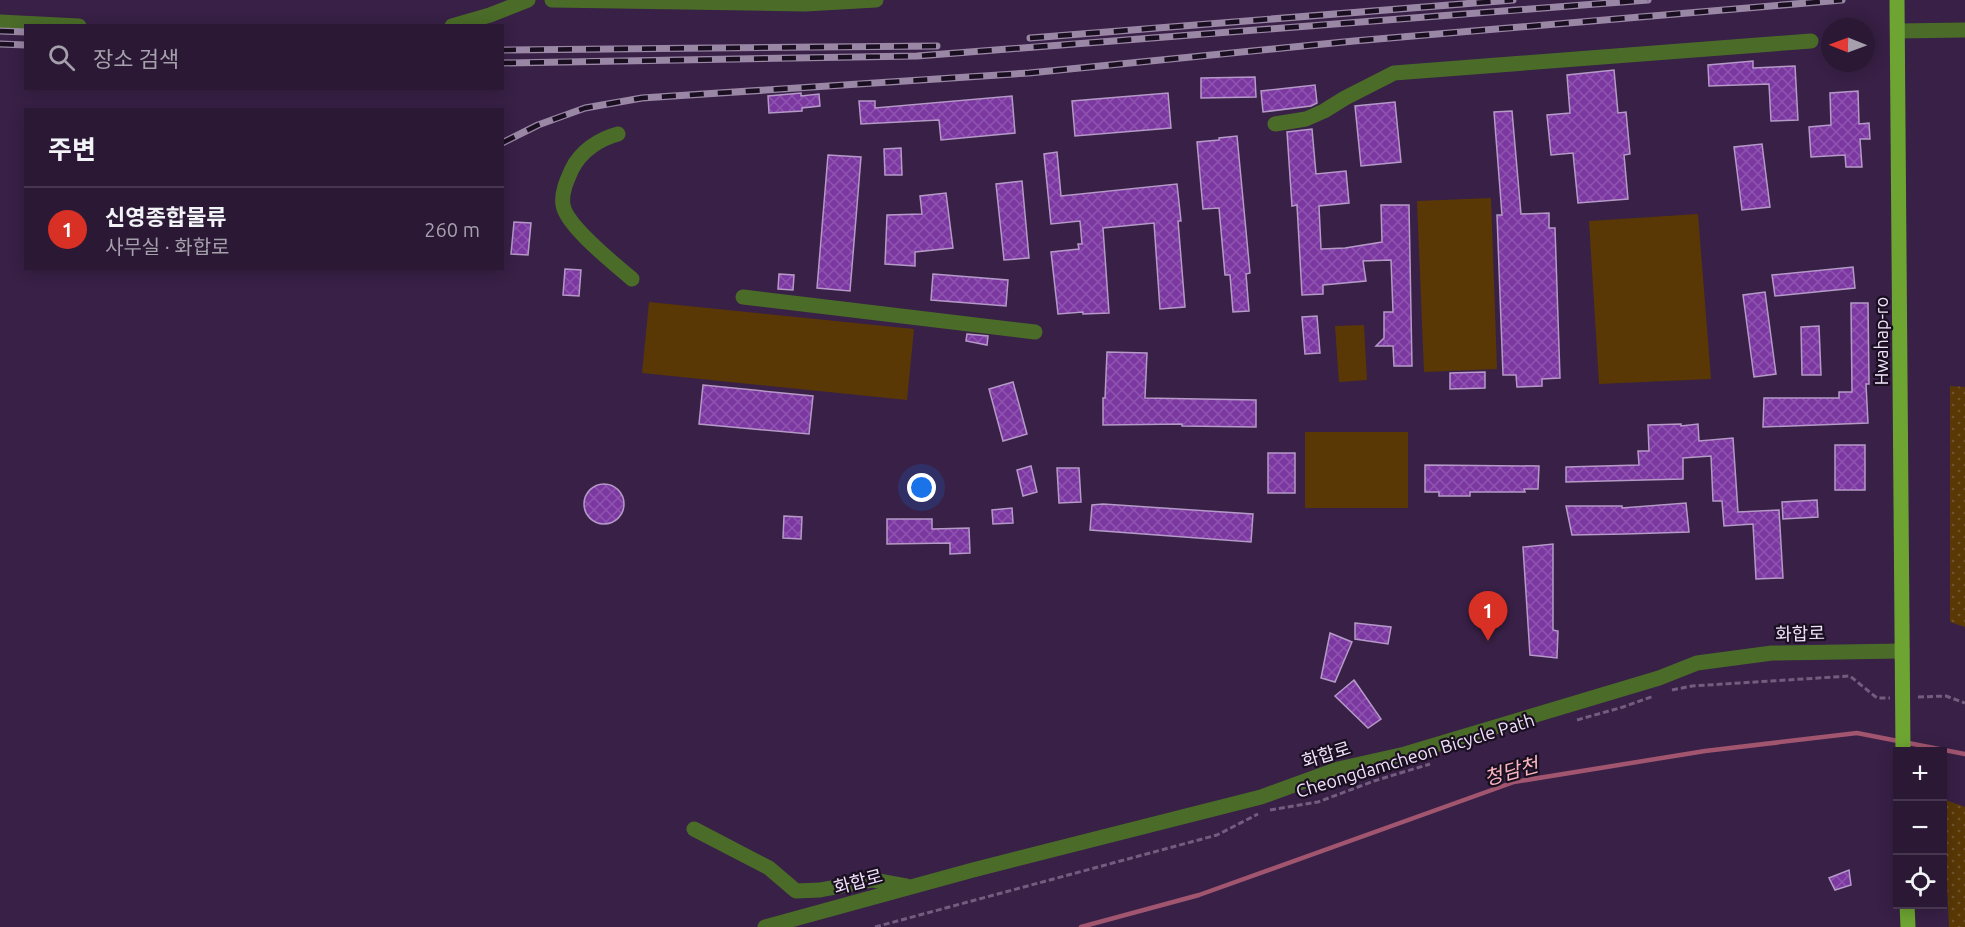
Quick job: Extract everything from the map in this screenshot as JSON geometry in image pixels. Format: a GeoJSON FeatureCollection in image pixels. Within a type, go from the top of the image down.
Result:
{"type":"FeatureCollection","features":[{"type":"Feature","properties":{"kind":"main road","name":"Hwahap-ro"},"geometry":{"type":"LineString","coordinates":[[1898,5],[1903,747]]}},
{"type":"Feature","properties":{"kind":"main road"},"geometry":{"type":"LineString","coordinates":[[1907,909],[1908,927]]}},
{"type":"Feature","properties":{"kind":"street"},"geometry":{"type":"LineString","coordinates":[[459,24],[528,0]]}},
{"type":"Feature","properties":{"kind":"street"},"geometry":{"type":"LineString","coordinates":[[552,0],[805,4],[876,0]]}},
{"type":"Feature","properties":{"kind":"street"},"geometry":{"type":"LineString","coordinates":[[0,22],[40,24]]}},
{"type":"Feature","properties":{"kind":"street"},"geometry":{"type":"LineString","coordinates":[[1898,31],[1965,30]]}},
{"type":"Feature","properties":{"kind":"street"},"geometry":{"type":"LineString","coordinates":[[1275,124],[1306,119],[1394,73],[1812,40]]}},
{"type":"Feature","properties":{"kind":"street"},"geometry":{"type":"LineString","coordinates":[[618,134],[599,141],[576,162],[563,192],[563,207],[578,230],[632,279]]}},
{"type":"Feature","properties":{"kind":"street"},"geometry":{"type":"LineString","coordinates":[[742,297],[1035,332]]}},
{"type":"Feature","properties":{"kind":"street","name":"화합로"},"geometry":{"type":"LineString","coordinates":[[765,927],[910,887],[1261,797],[1338,769],[1405,754],[1659,678],[1697,663],[1772,653],[1902,651]]}},
{"type":"Feature","properties":{"kind":"street"},"geometry":{"type":"LineString","coordinates":[[694,829],[769,868],[796,891],[820,891],[873,880],[910,887]]}},
{"type":"Feature","properties":{"kind":"path"},"geometry":{"type":"LineString","coordinates":[[1573,721],[1692,686],[1850,676],[1876,698],[1900,698]]}},
{"type":"Feature","properties":{"kind":"path"},"geometry":{"type":"LineString","coordinates":[[1911,697],[1946,696],[1965,703]]}},
{"type":"Feature","properties":{"kind":"path","name":"Cheongdamcheon Bicycle Path"},"geometry":{"type":"LineString","coordinates":[[875,927],[1217,835],[1268,811],[1318,802],[1374,781],[1430,764]]}},
{"type":"Feature","properties":{"kind":"shaded area"},"geometry":{"type":"Polygon","coordinates":[[[1491,198],[1497,369],[1424,372],[1417,201],[1491,198]]]}},
{"type":"Feature","properties":{"kind":"shaded area"},"geometry":{"type":"Polygon","coordinates":[[[1698,214],[1711,379],[1599,384],[1589,221],[1698,214]]]}},
{"type":"Feature","properties":{"kind":"shaded area"},"geometry":{"type":"Polygon","coordinates":[[[649,302],[914,329],[907,400],[642,373],[649,302]]]}},
{"type":"Feature","properties":{"kind":"shaded area"},"geometry":{"type":"Polygon","coordinates":[[[1364,325],[1367,380],[1339,382],[1335,326],[1364,325]]]}},
{"type":"Feature","properties":{"kind":"shaded area"},"geometry":{"type":"Polygon","coordinates":[[[1950,386],[1965,387],[1965,627],[1950,622],[1950,386]]]}},
{"type":"Feature","properties":{"kind":"shaded area"},"geometry":{"type":"Polygon","coordinates":[[[1305,432],[1408,432],[1408,508],[1305,508],[1305,432]]]}},
{"type":"Feature","properties":{"kind":"shaded area"},"geometry":{"type":"Polygon","coordinates":[[[1947,800],[1965,807],[1965,927],[1949,927],[1947,800]]]}},
{"type":"Feature","properties":{"kind":"building"},"geometry":{"type":"Polygon","coordinates":[[[1753,61],[1753,68],[1795,66],[1798,120],[1771,121],[1769,84],[1709,86],[1708,65],[1753,61]]]}},
{"type":"Feature","properties":{"kind":"building"},"geometry":{"type":"Polygon","coordinates":[[[1614,70],[1618,113],[1626,112],[1630,154],[1624,155],[1628,199],[1578,203],[1573,153],[1551,155],[1547,115],[1570,113],[1567,75],[1614,70]]]}},
{"type":"Feature","properties":{"kind":"building"},"geometry":{"type":"Polygon","coordinates":[[[1255,77],[1256,97],[1201,98],[1201,78],[1255,77]]]}},
{"type":"Feature","properties":{"kind":"building"},"geometry":{"type":"Polygon","coordinates":[[[1315,85],[1317,103],[1311,106],[1263,112],[1261,91],[1315,85]]]}},
{"type":"Feature","properties":{"kind":"building"},"geometry":{"type":"Polygon","coordinates":[[[1858,91],[1859,124],[1869,123],[1870,139],[1860,139],[1862,167],[1846,167],[1845,155],[1811,157],[1809,127],[1831,125],[1830,93],[1858,91]]]}},
{"type":"Feature","properties":{"kind":"building"},"geometry":{"type":"Polygon","coordinates":[[[801,93],[801,96],[819,94],[820,106],[802,108],[802,111],[769,113],[768,96],[801,93]]]}},
{"type":"Feature","properties":{"kind":"building"},"geometry":{"type":"Polygon","coordinates":[[[1168,93],[1171,128],[1075,136],[1072,101],[1168,93]]]}},
{"type":"Feature","properties":{"kind":"building"},"geometry":{"type":"Polygon","coordinates":[[[1012,96],[1015,133],[941,140],[939,120],[861,124],[859,101],[875,101],[875,108],[1012,96]]]}},
{"type":"Feature","properties":{"kind":"building"},"geometry":{"type":"Polygon","coordinates":[[[1395,102],[1401,162],[1361,166],[1355,106],[1395,102]]]}},
{"type":"Feature","properties":{"kind":"building"},"geometry":{"type":"Polygon","coordinates":[[[1512,111],[1521,214],[1549,213],[1549,228],[1555,228],[1560,378],[1542,379],[1542,386],[1517,387],[1516,375],[1503,375],[1497,215],[1502,215],[1494,112],[1512,111]]]}},
{"type":"Feature","properties":{"kind":"building"},"geometry":{"type":"Polygon","coordinates":[[[1312,129],[1316,174],[1346,171],[1349,203],[1319,206],[1321,249],[1382,242],[1381,205],[1409,205],[1412,366],[1394,366],[1393,346],[1376,346],[1384,338],[1384,312],[1393,312],[1391,260],[1363,261],[1366,281],[1323,285],[1323,294],[1302,295],[1297,205],[1292,206],[1287,132],[1312,129]]]}},
{"type":"Feature","properties":{"kind":"building"},"geometry":{"type":"Polygon","coordinates":[[[1237,136],[1250,273],[1246,274],[1249,311],[1233,312],[1230,275],[1225,275],[1219,208],[1203,209],[1197,142],[1237,136]]]}},
{"type":"Feature","properties":{"kind":"building"},"geometry":{"type":"Polygon","coordinates":[[[1762,144],[1770,207],[1742,210],[1734,147],[1762,144]]]}},
{"type":"Feature","properties":{"kind":"building"},"geometry":{"type":"Polygon","coordinates":[[[901,148],[902,175],[885,175],[884,149],[901,148]]]}},
{"type":"Feature","properties":{"kind":"building"},"geometry":{"type":"Polygon","coordinates":[[[1057,152],[1061,196],[1177,184],[1185,307],[1160,309],[1154,223],[1103,228],[1109,313],[1058,314],[1051,252],[1079,249],[1078,244],[1082,244],[1080,221],[1051,224],[1044,154],[1057,152]]]}},
{"type":"Feature","properties":{"kind":"building"},"geometry":{"type":"Polygon","coordinates":[[[828,155],[861,157],[850,291],[817,288],[828,155]]]}},
{"type":"Feature","properties":{"kind":"building"},"geometry":{"type":"Polygon","coordinates":[[[1022,181],[1029,258],[1004,260],[996,184],[1022,181]]]}},
{"type":"Feature","properties":{"kind":"building"},"geometry":{"type":"Polygon","coordinates":[[[946,193],[953,248],[915,252],[915,266],[885,264],[887,215],[922,214],[920,196],[946,193]]]}},
{"type":"Feature","properties":{"kind":"building"},"geometry":{"type":"Polygon","coordinates":[[[514,222],[531,223],[528,255],[511,254],[514,222]]]}},
{"type":"Feature","properties":{"kind":"building"},"geometry":{"type":"Polygon","coordinates":[[[1853,267],[1855,288],[1775,296],[1772,275],[1853,267]]]}},
{"type":"Feature","properties":{"kind":"building"},"geometry":{"type":"Polygon","coordinates":[[[565,269],[581,270],[579,296],[563,295],[565,269]]]}},
{"type":"Feature","properties":{"kind":"building"},"geometry":{"type":"Polygon","coordinates":[[[779,274],[794,275],[793,290],[778,289],[779,274]]]}},
{"type":"Feature","properties":{"kind":"building"},"geometry":{"type":"Polygon","coordinates":[[[933,274],[1008,280],[1006,306],[931,300],[933,274]]]}},
{"type":"Feature","properties":{"kind":"building"},"geometry":{"type":"Polygon","coordinates":[[[1765,292],[1776,374],[1754,377],[1743,295],[1765,292]]]}},
{"type":"Feature","properties":{"kind":"building"},"geometry":{"type":"Polygon","coordinates":[[[1851,303],[1868,303],[1869,384],[1866,384],[1868,423],[1763,427],[1764,398],[1839,398],[1839,392],[1852,392],[1851,303]]]}},
{"type":"Feature","properties":{"kind":"building"},"geometry":{"type":"Polygon","coordinates":[[[1317,316],[1320,353],[1305,354],[1302,317],[1317,316]]]}},
{"type":"Feature","properties":{"kind":"building"},"geometry":{"type":"Polygon","coordinates":[[[1819,326],[1821,375],[1802,375],[1801,327],[1819,326]]]}},
{"type":"Feature","properties":{"kind":"building"},"geometry":{"type":"Polygon","coordinates":[[[967,334],[988,336],[987,345],[966,341],[967,334]]]}},
{"type":"Feature","properties":{"kind":"building"},"geometry":{"type":"Polygon","coordinates":[[[1107,352],[1147,353],[1145,398],[1256,400],[1256,427],[1182,426],[1182,424],[1103,425],[1107,352]]]}},
{"type":"Feature","properties":{"kind":"building"},"geometry":{"type":"Polygon","coordinates":[[[1485,372],[1485,388],[1450,389],[1450,373],[1485,372]]]}},
{"type":"Feature","properties":{"kind":"building"},"geometry":{"type":"Polygon","coordinates":[[[1013,382],[1027,434],[1003,441],[989,389],[1013,382]]]}},
{"type":"Feature","properties":{"kind":"building"},"geometry":{"type":"Polygon","coordinates":[[[703,385],[813,396],[809,434],[699,424],[703,385]]]}},
{"type":"Feature","properties":{"kind":"building"},"geometry":{"type":"Polygon","coordinates":[[[1681,424],[1681,426],[1698,424],[1699,441],[1733,438],[1738,512],[1779,510],[1783,578],[1756,579],[1753,524],[1724,526],[1722,501],[1713,501],[1711,456],[1683,458],[1683,479],[1566,482],[1566,467],[1639,465],[1638,451],[1649,451],[1648,425],[1681,424]]]}},
{"type":"Feature","properties":{"kind":"building"},"geometry":{"type":"Polygon","coordinates":[[[1835,445],[1865,445],[1865,490],[1835,490],[1835,445]]]}},
{"type":"Feature","properties":{"kind":"building"},"geometry":{"type":"Polygon","coordinates":[[[1268,453],[1295,453],[1295,493],[1268,493],[1268,453]]]}},
{"type":"Feature","properties":{"kind":"building"},"geometry":{"type":"Polygon","coordinates":[[[1425,465],[1539,466],[1538,489],[1524,489],[1525,492],[1470,492],[1470,496],[1439,496],[1439,492],[1425,492],[1425,465]]]}},
{"type":"Feature","properties":{"kind":"building"},"geometry":{"type":"Polygon","coordinates":[[[1031,466],[1037,492],[1023,496],[1017,470],[1031,466]]]}},
{"type":"Feature","properties":{"kind":"building"},"geometry":{"type":"Polygon","coordinates":[[[1057,468],[1079,468],[1081,502],[1059,503],[1057,468]]]}},
{"type":"Feature","properties":{"kind":"building"},"geometry":{"type":"Polygon","coordinates":[[[604,484],[612,485],[618,490],[623,496],[623,512],[618,518],[612,523],[604,524],[596,523],[590,518],[585,512],[584,504],[585,496],[590,490],[596,485],[604,484]]]}},
{"type":"Feature","properties":{"kind":"building"},"geometry":{"type":"Polygon","coordinates":[[[1817,500],[1818,517],[1783,519],[1782,502],[1817,500]]]}},
{"type":"Feature","properties":{"kind":"building"},"geometry":{"type":"Polygon","coordinates":[[[1686,503],[1689,532],[1625,534],[1572,535],[1566,506],[1622,506],[1622,508],[1686,503]]]}},
{"type":"Feature","properties":{"kind":"building"},"geometry":{"type":"Polygon","coordinates":[[[1092,505],[1253,514],[1251,542],[1090,530],[1092,505]]]}},
{"type":"Feature","properties":{"kind":"building"},"geometry":{"type":"Polygon","coordinates":[[[1012,508],[1013,523],[993,524],[992,510],[1012,508]]]}},
{"type":"Feature","properties":{"kind":"building"},"geometry":{"type":"Polygon","coordinates":[[[784,516],[802,517],[801,539],[783,538],[784,516]]]}},
{"type":"Feature","properties":{"kind":"building"},"geometry":{"type":"Polygon","coordinates":[[[887,519],[932,519],[932,529],[969,528],[970,553],[950,554],[950,543],[887,544],[887,519]]]}},
{"type":"Feature","properties":{"kind":"building"},"geometry":{"type":"Polygon","coordinates":[[[1553,544],[1553,630],[1558,631],[1557,658],[1530,655],[1523,547],[1553,544]]]}},
{"type":"Feature","properties":{"kind":"building"},"geometry":{"type":"Polygon","coordinates":[[[1355,623],[1391,627],[1388,644],[1355,639],[1355,623]]]}},
{"type":"Feature","properties":{"kind":"building"},"geometry":{"type":"Polygon","coordinates":[[[1330,633],[1352,642],[1335,682],[1321,678],[1330,633]]]}},
{"type":"Feature","properties":{"kind":"building"},"geometry":{"type":"Polygon","coordinates":[[[1354,680],[1381,719],[1368,728],[1335,696],[1354,680]]]}},
{"type":"Feature","properties":{"kind":"building"},"geometry":{"type":"Polygon","coordinates":[[[1849,870],[1851,885],[1835,890],[1829,878],[1849,870]]]}},
{"type":"Feature","properties":{"kind":"waterway","name":"청담천"},"geometry":{"type":"LineString","coordinates":[[1081,927],[1199,895],[1514,782],[1705,751],[1857,733],[1965,754]]}},
{"type":"Feature","properties":{"kind":"railway"},"geometry":{"type":"LineString","coordinates":[[1030,38],[1513,0]]}},
{"type":"Feature","properties":{"kind":"railway"},"geometry":{"type":"LineString","coordinates":[[504,63],[917,56],[1648,0]]}},
{"type":"Feature","properties":{"kind":"railway"},"geometry":{"type":"LineString","coordinates":[[504,142],[538,125],[585,108],[642,98],[1029,73],[1354,41],[1842,0]]}},
{"type":"Feature","properties":{"kind":"railway"},"geometry":{"type":"LineString","coordinates":[[0,31],[24,32]]}},
{"type":"Feature","properties":{"kind":"railway"},"geometry":{"type":"LineString","coordinates":[[0,44],[24,45]]}},
{"type":"Feature","properties":{"kind":"railway"},"geometry":{"type":"LineString","coordinates":[[504,50],[937,46]]}},
{"type":"Feature","properties":{"kind":"place","name":"신영종합물류"},"geometry":{"type":"Point","coordinates":[1488,641]}}]}
